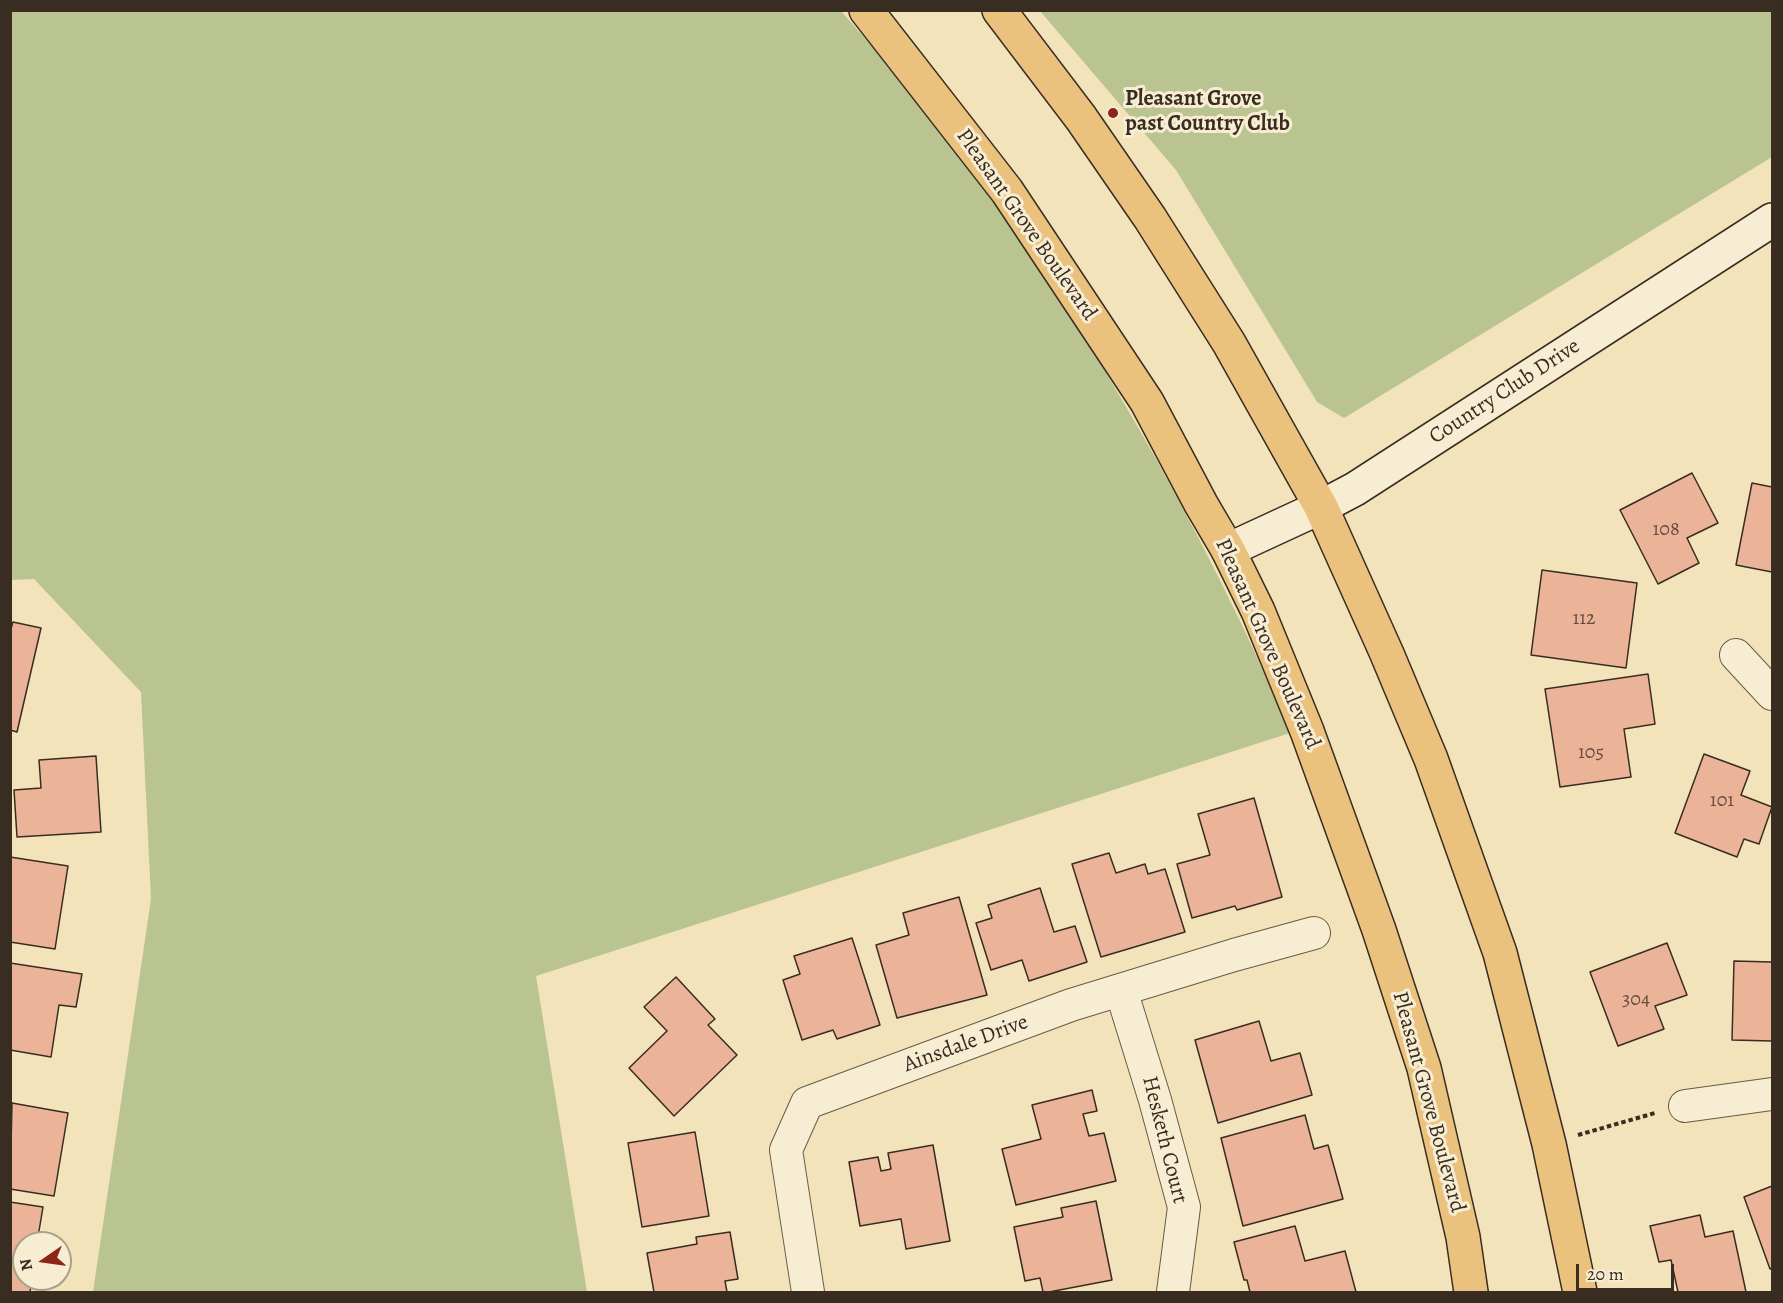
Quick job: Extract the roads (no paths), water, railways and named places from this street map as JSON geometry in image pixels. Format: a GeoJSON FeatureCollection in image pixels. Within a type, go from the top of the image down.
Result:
{"type":"FeatureCollection","features":[{"type":"Feature","properties":{"kind":"main road","name":"Pleasant Grove Boulevard"},"geometry":{"type":"LineString","coordinates":[[866,10],[1007,191],[1147,402],[1228,550],[1258,611],[1307,730],[1379,930],[1424,1068],[1462,1237],[1471,1293]]}},
{"type":"Feature","properties":{"kind":"main road"},"geometry":{"type":"LineString","coordinates":[[999,10],[1081,118],[1150,218],[1229,343],[1321,507],[1387,654],[1438,780],[1500,953],[1549,1144],[1580,1293]]}},
{"type":"Feature","properties":{"kind":"street","name":"Country Club Drive"},"geometry":{"type":"LineString","coordinates":[[1228,550],[1355,489],[1773,220]]}},
{"type":"Feature","properties":{"kind":"street"},"geometry":{"type":"LineString","coordinates":[[1736,655],[1773,694]]}},
{"type":"Feature","properties":{"kind":"street","name":"Ainsdale Drive"},"geometry":{"type":"LineString","coordinates":[[808,1293],[786,1150],[807,1103],[1071,1005],[1234,954],[1314,933]]}},
{"type":"Feature","properties":{"kind":"street","name":"Hesketh Court"},"geometry":{"type":"LineString","coordinates":[[1121,990],[1155,1100],[1184,1207],[1173,1293]]}},
{"type":"Feature","properties":{"kind":"street"},"geometry":{"type":"LineString","coordinates":[[1685,1106],[1773,1094]]}},
{"type":"Feature","properties":{"kind":"place","name":"Pleasant Grove past Country Club"},"geometry":{"type":"Point","coordinates":[1113,113]}}]}
